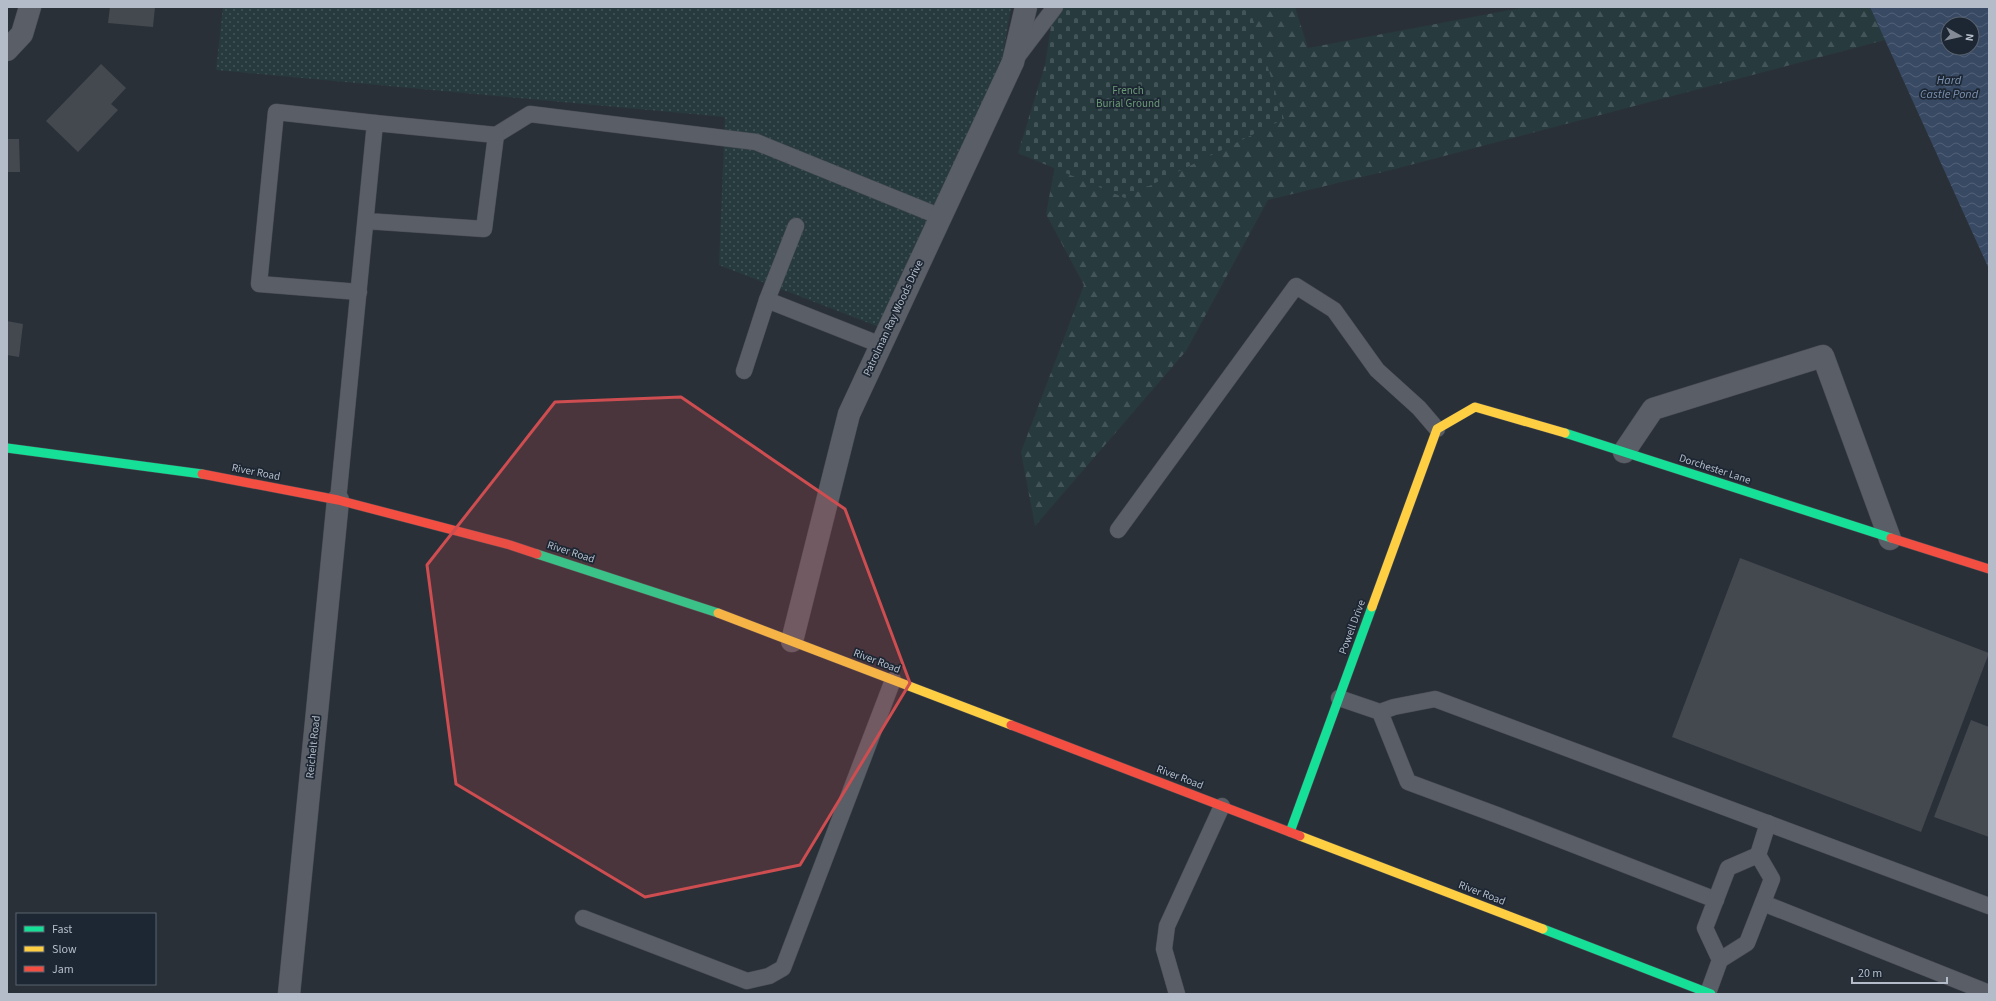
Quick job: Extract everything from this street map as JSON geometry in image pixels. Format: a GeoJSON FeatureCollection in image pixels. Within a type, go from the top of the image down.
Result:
{"type":"FeatureCollection","features":[{"type":"Feature","properties":{"kind":"main road","name":"Dorchester Lane"},"geometry":{"type":"LineString","coordinates":[[1437,429],[1475,407],[1544,426],[1989,569]]}},
{"type":"Feature","properties":{"kind":"main road","name":"Powell Drive"},"geometry":{"type":"LineString","coordinates":[[1290,832],[1437,429]]}},
{"type":"Feature","properties":{"kind":"main road","name":"River Road"},"geometry":{"type":"LineString","coordinates":[[7,448],[212,475],[338,500],[510,545],[716,612],[1709,994]]}},
{"type":"Feature","properties":{"kind":"street"},"geometry":{"type":"LineString","coordinates":[[7,50],[22,34],[30,7]]}},
{"type":"Feature","properties":{"kind":"street","name":"Patrolman Ray Woods Drive"},"geometry":{"type":"LineString","coordinates":[[792,641],[849,414],[1013,62],[1026,7]]}},
{"type":"Feature","properties":{"kind":"street"},"geometry":{"type":"LineString","coordinates":[[1624,452],[1653,409],[1823,356],[1890,538]]}},
{"type":"Feature","properties":{"kind":"street","name":"Reichelt Road"},"geometry":{"type":"LineString","coordinates":[[289,994],[338,500]]}},
{"type":"Feature","properties":{"kind":"lane"},"geometry":{"type":"LineString","coordinates":[[1013,62],[1055,7]]}},
{"type":"Feature","properties":{"kind":"lane"},"geometry":{"type":"LineString","coordinates":[[359,292],[259,284],[276,112],[496,135],[530,114],[756,142],[941,217]]}},
{"type":"Feature","properties":{"kind":"lane"},"geometry":{"type":"LineString","coordinates":[[338,500],[375,123]]}},
{"type":"Feature","properties":{"kind":"lane"},"geometry":{"type":"LineString","coordinates":[[366,221],[484,229],[496,135]]}},
{"type":"Feature","properties":{"kind":"lane"},"geometry":{"type":"LineString","coordinates":[[744,371],[767,300],[796,226]]}},
{"type":"Feature","properties":{"kind":"lane"},"geometry":{"type":"LineString","coordinates":[[1118,530],[1296,286],[1334,310],[1378,370],[1419,408],[1437,429]]}},
{"type":"Feature","properties":{"kind":"lane"},"geometry":{"type":"LineString","coordinates":[[767,300],[881,345]]}},
{"type":"Feature","properties":{"kind":"lane"},"geometry":{"type":"LineString","coordinates":[[583,918],[747,981],[769,976],[783,968],[893,680]]}},
{"type":"Feature","properties":{"kind":"lane"},"geometry":{"type":"LineString","coordinates":[[1339,698],[1380,712],[1394,707],[1435,699],[1989,906]]}},
{"type":"Feature","properties":{"kind":"lane"},"geometry":{"type":"LineString","coordinates":[[1380,712],[1408,782],[1716,900]]}},
{"type":"Feature","properties":{"kind":"lane"},"geometry":{"type":"LineString","coordinates":[[1177,994],[1164,949],[1167,926],[1222,806]]}},
{"type":"Feature","properties":{"kind":"lane"},"geometry":{"type":"LineString","coordinates":[[1709,994],[1720,960],[1747,943],[1772,879],[1758,855],[1768,823]]}},
{"type":"Feature","properties":{"kind":"lane"},"geometry":{"type":"LineString","coordinates":[[1720,960],[1704,928],[1728,868],[1758,855]]}},
{"type":"Feature","properties":{"kind":"lane"},"geometry":{"type":"LineString","coordinates":[[1762,903],[1989,993]]}},
{"type":"Feature","properties":{"kind":"highlighted area"},"geometry":{"type":"Polygon","coordinates":[[[681,397],[845,509],[910,683],[800,865],[645,897],[456,784],[427,565],[555,402],[681,397]]]}},
{"type":"Feature","properties":{"kind":"green space"},"geometry":{"type":"Polygon","coordinates":[[[223,7],[1011,7],[1003,55],[887,330],[719,265],[725,117],[216,70],[223,7]]]}},
{"type":"Feature","properties":{"kind":"green space","name":"French Burial Ground"},"geometry":{"type":"Polygon","coordinates":[[[1054,7],[1249,7],[1284,119],[1125,198],[1018,153],[1045,65],[1054,7]]]}},
{"type":"Feature","properties":{"kind":"green space"},"geometry":{"type":"Polygon","coordinates":[[[1092,7],[1295,7],[1308,48],[1526,7],[1870,7],[1885,40],[1391,170],[1268,200],[1186,351],[1035,526],[1021,452],[1084,285],[1046,214],[1083,17],[1092,7]]]}},
{"type":"Feature","properties":{"kind":"water","name":"Hard Castle Pond"},"geometry":{"type":"Polygon","coordinates":[[[1870,7],[1989,7],[1989,269],[1870,7]]]}},
{"type":"Feature","properties":{"kind":"building"},"geometry":{"type":"Polygon","coordinates":[[[110,7],[155,7],[153,27],[108,23],[110,7]]]}},
{"type":"Feature","properties":{"kind":"building"},"geometry":{"type":"Polygon","coordinates":[[[101,64],[126,88],[111,104],[118,110],[78,152],[46,121],[101,64]]]}},
{"type":"Feature","properties":{"kind":"building"},"geometry":{"type":"Polygon","coordinates":[[[7,139],[19,139],[20,172],[7,172],[7,139]]]}},
{"type":"Feature","properties":{"kind":"building"},"geometry":{"type":"Polygon","coordinates":[[[7,321],[23,324],[19,357],[7,355],[7,321]]]}},
{"type":"Feature","properties":{"kind":"building"},"geometry":{"type":"Polygon","coordinates":[[[1740,558],[1989,653],[1921,832],[1672,737],[1740,558]]]}},
{"type":"Feature","properties":{"kind":"building"},"geometry":{"type":"Polygon","coordinates":[[[1971,720],[1989,727],[1989,837],[1934,817],[1971,720]]]}},
{"type":"Feature","properties":{"kind":"traffic: fast"},"geometry":{"type":"LineString","coordinates":[[1565,433],[1891,538]]}},
{"type":"Feature","properties":{"kind":"traffic: fast"},"geometry":{"type":"LineString","coordinates":[[7,448],[202,474]]}},
{"type":"Feature","properties":{"kind":"traffic: fast"},"geometry":{"type":"LineString","coordinates":[[537,554],[718,613]]}},
{"type":"Feature","properties":{"kind":"traffic: fast"},"geometry":{"type":"LineString","coordinates":[[1290,832],[1372,607]]}},
{"type":"Feature","properties":{"kind":"traffic: fast"},"geometry":{"type":"LineString","coordinates":[[1543,929],[1711,994]]}},
{"type":"Feature","properties":{"kind":"traffic: slow"},"geometry":{"type":"LineString","coordinates":[[1372,607],[1437,429],[1475,407],[1565,433]]}},
{"type":"Feature","properties":{"kind":"traffic: slow"},"geometry":{"type":"LineString","coordinates":[[718,613],[1011,725]]}},
{"type":"Feature","properties":{"kind":"traffic: slow"},"geometry":{"type":"LineString","coordinates":[[1300,836],[1543,929]]}},
{"type":"Feature","properties":{"kind":"traffic: jam"},"geometry":{"type":"LineString","coordinates":[[202,474],[338,500],[510,545],[537,554]]}},
{"type":"Feature","properties":{"kind":"traffic: jam"},"geometry":{"type":"LineString","coordinates":[[1891,538],[1989,569]]}},
{"type":"Feature","properties":{"kind":"traffic: jam"},"geometry":{"type":"LineString","coordinates":[[1011,725],[1300,836]]}}]}
